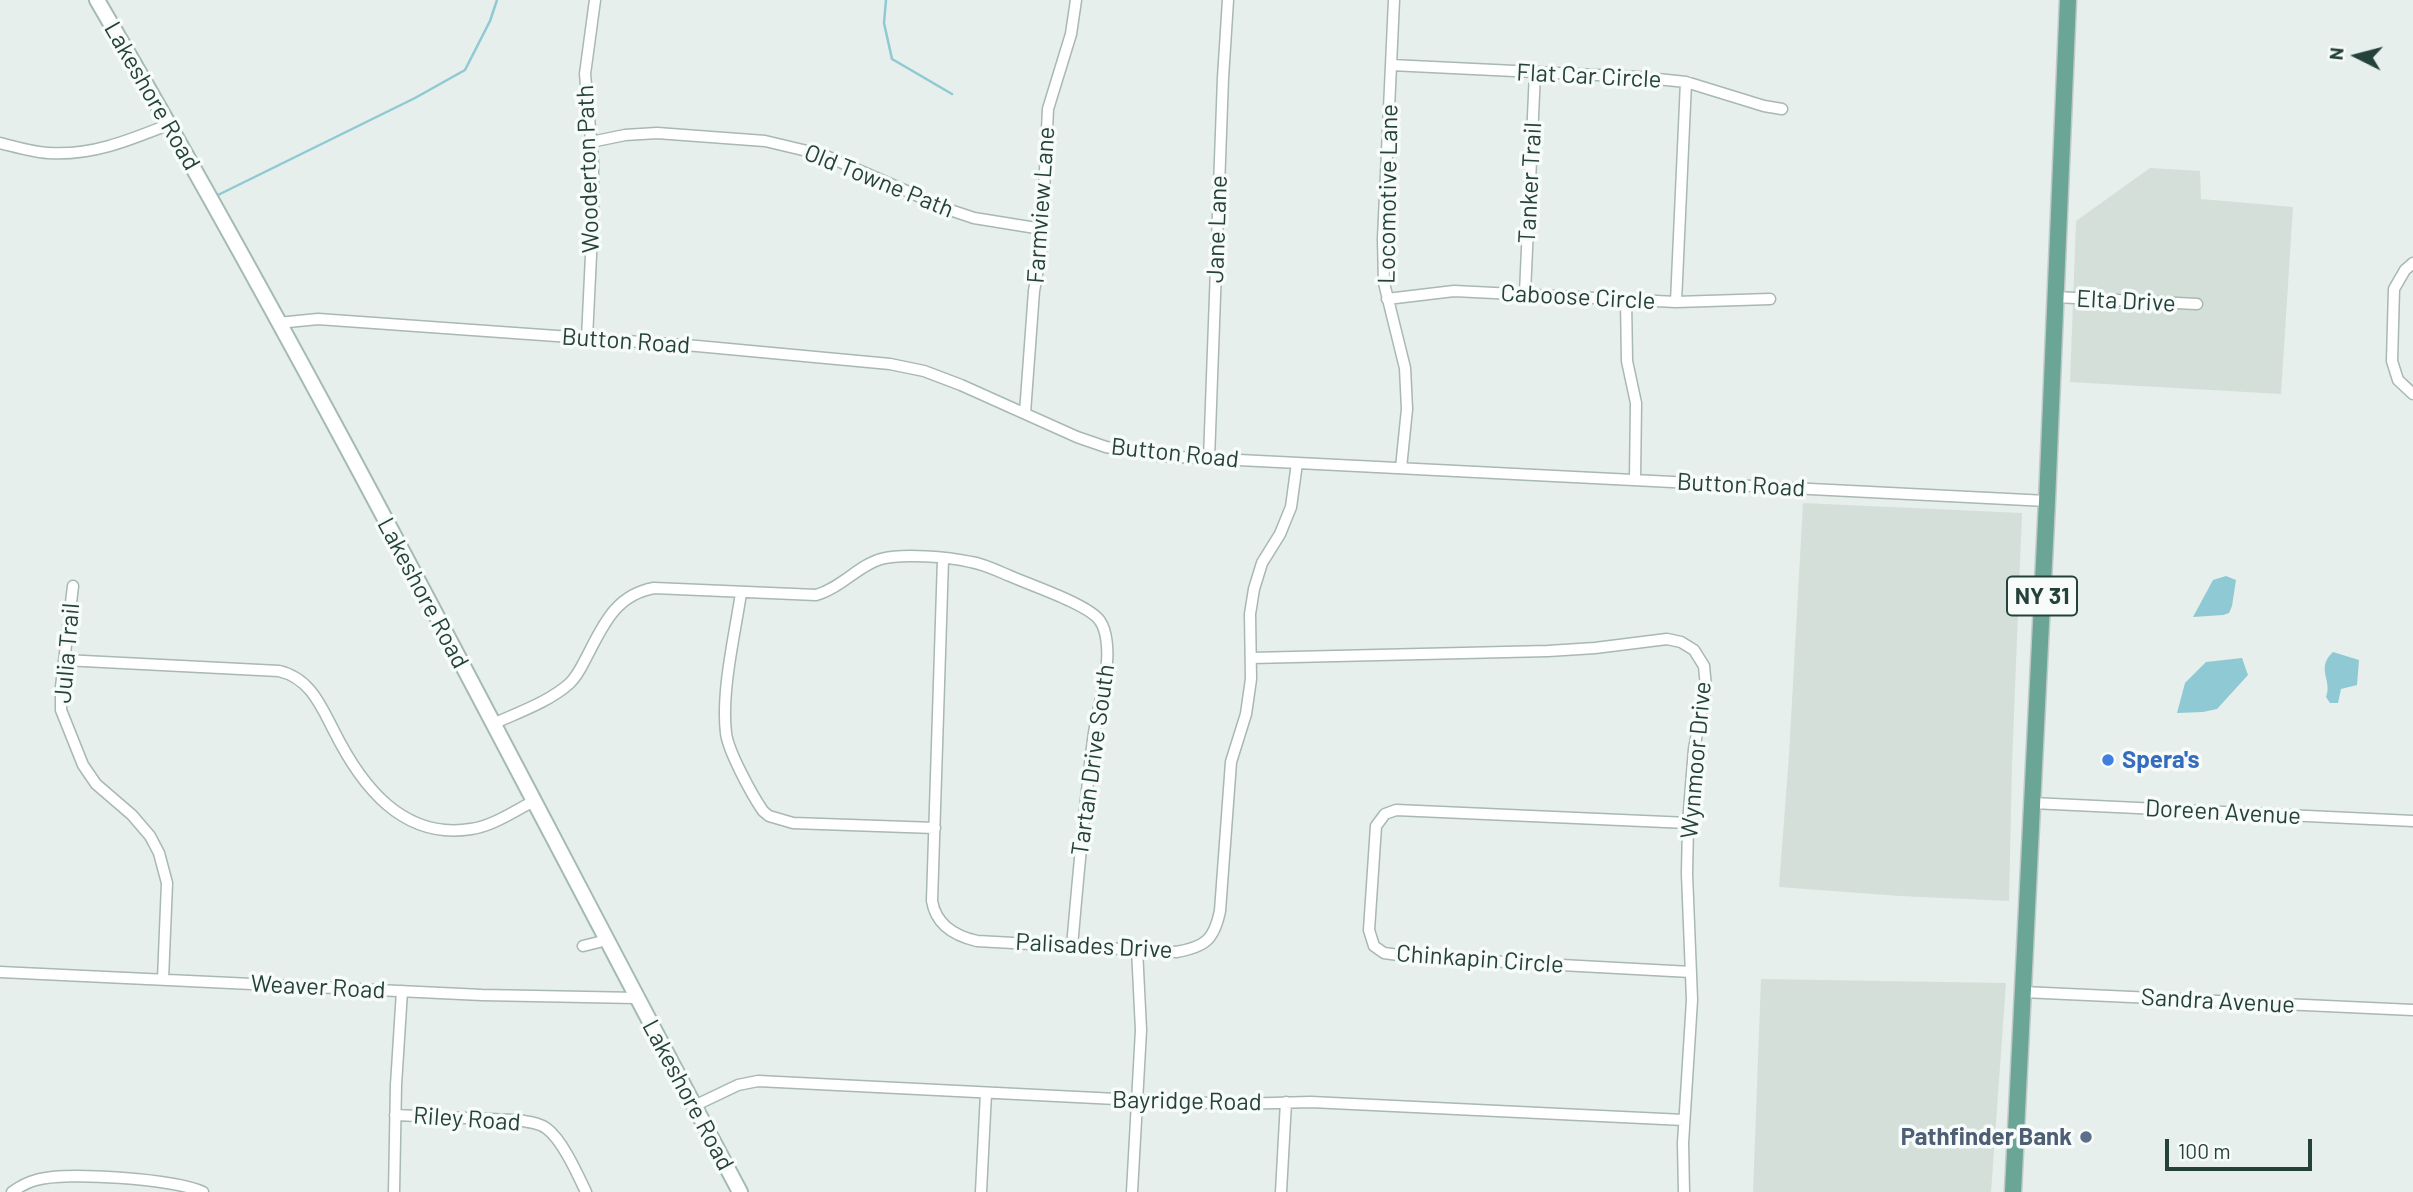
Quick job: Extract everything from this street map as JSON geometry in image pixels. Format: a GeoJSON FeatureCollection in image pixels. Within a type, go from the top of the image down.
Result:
{"type":"FeatureCollection","features":[{"type":"Feature","properties":{"kind":"main road","name":"NY 31"},"geometry":{"type":"LineString","coordinates":[[2013,1192],[2047,501],[2068,0]]}},
{"type":"Feature","properties":{"kind":"street","name":"Lakeshore Road"},"geometry":{"type":"LineString","coordinates":[[97,0],[170,124],[278,323],[740,1192]]}},
{"type":"Feature","properties":{"kind":"street","name":"Wooderton Path"},"geometry":{"type":"LineString","coordinates":[[587,338],[593,214],[591,142],[585,74],[595,0]]}},
{"type":"Feature","properties":{"kind":"street","name":"Farmview Lane"},"geometry":{"type":"LineString","coordinates":[[1025,413],[1034,291],[1041,251],[1048,109],[1071,34],[1076,0]]}},
{"type":"Feature","properties":{"kind":"street","name":"Jane Lane"},"geometry":{"type":"LineString","coordinates":[[1209,459],[1228,0]]}},
{"type":"Feature","properties":{"kind":"street","name":"Locomotive Lane"},"geometry":{"type":"LineString","coordinates":[[1394,0],[1383,239],[1384,283],[1405,368],[1407,409],[1401,468]]}},
{"type":"Feature","properties":{"kind":"street","name":"Flat Car Circle"},"geometry":{"type":"LineString","coordinates":[[1391,65],[1638,77],[1685,82],[1763,106],[1782,109]]}},
{"type":"Feature","properties":{"kind":"street","name":"Tanker Trail"},"geometry":{"type":"LineString","coordinates":[[1525,293],[1535,72]]}},
{"type":"Feature","properties":{"kind":"street"},"geometry":{"type":"LineString","coordinates":[[1676,302],[1685,82]]}},
{"type":"Feature","properties":{"kind":"street"},"geometry":{"type":"LineString","coordinates":[[0,143],[46,153],[74,153],[102,149],[170,124]]}},
{"type":"Feature","properties":{"kind":"street","name":"Old Towne Path"},"geometry":{"type":"LineString","coordinates":[[591,142],[625,135],[657,134],[765,141],[824,155],[974,218],[1042,229]]}},
{"type":"Feature","properties":{"kind":"street"},"geometry":{"type":"LineString","coordinates":[[2413,263],[2405,270],[2394,289],[2392,361],[2398,380],[2413,394]]}},
{"type":"Feature","properties":{"kind":"street","name":"Caboose Circle"},"geometry":{"type":"LineString","coordinates":[[1387,299],[1454,291],[1676,302],[1770,299]]}},
{"type":"Feature","properties":{"kind":"street","name":"Elta Drive"},"geometry":{"type":"LineString","coordinates":[[2055,297],[2197,304]]}},
{"type":"Feature","properties":{"kind":"street"},"geometry":{"type":"LineString","coordinates":[[1626,300],[1627,361],[1636,403],[1635,479]]}},
{"type":"Feature","properties":{"kind":"street","name":"Button Road"},"geometry":{"type":"LineString","coordinates":[[278,323],[318,319],[761,351],[890,364],[924,371],[1077,437],[1105,446],[1160,456],[2047,501]]}},
{"type":"Feature","properties":{"kind":"street","name":"Palisades Drive"},"geometry":{"type":"LineString","coordinates":[[943,559],[932,901],[937,918],[951,932],[977,941],[1187,950],[1206,942],[1216,928],[1220,911],[1231,762],[1246,714],[1251,658],[1250,614],[1254,589],[1262,563],[1280,534],[1291,507],[1297,463]]}},
{"type":"Feature","properties":{"kind":"street"},"geometry":{"type":"LineString","coordinates":[[493,724],[541,702],[570,683],[608,617],[626,598],[643,590],[654,588],[816,595],[827,592],[880,559],[943,559]]}},
{"type":"Feature","properties":{"kind":"street","name":"Tartan Drive South"},"geometry":{"type":"LineString","coordinates":[[943,559],[971,562],[998,571],[1089,611],[1102,623],[1107,643],[1107,663],[1082,817],[1072,947]]}},
{"type":"Feature","properties":{"kind":"street","name":"Julia Trail"},"geometry":{"type":"LineString","coordinates":[[73,586],[61,710],[83,765],[96,785],[132,815],[150,836],[159,853],[167,883],[163,979]]}},
{"type":"Feature","properties":{"kind":"street"},"geometry":{"type":"LineString","coordinates":[[741,593],[726,700],[726,733],[729,745],[763,811],[793,823],[935,828]]}},
{"type":"Feature","properties":{"kind":"street","name":"Wynmoor Drive"},"geometry":{"type":"LineString","coordinates":[[1251,658],[1548,651],[1595,648],[1654,639],[1681,642],[1700,657],[1704,666],[1706,687],[1694,749],[1688,823],[1691,972],[1690,1038],[1684,1120],[1684,1192]]}},
{"type":"Feature","properties":{"kind":"street"},"geometry":{"type":"LineString","coordinates":[[64,660],[279,671],[292,674],[307,684],[349,762],[371,790],[399,814],[428,827],[451,831],[472,829],[491,823],[534,801]]}},
{"type":"Feature","properties":{"kind":"street","name":"Doreen Avenue"},"geometry":{"type":"LineString","coordinates":[[2032,803],[2413,821]]}},
{"type":"Feature","properties":{"kind":"street","name":"Chinkapin Circle"},"geometry":{"type":"LineString","coordinates":[[1688,823],[1396,810],[1385,814],[1376,826],[1369,930],[1374,946],[1384,953],[1413,957],[1691,972]]}},
{"type":"Feature","properties":{"kind":"street"},"geometry":{"type":"LineString","coordinates":[[583,946],[607,940]]}},
{"type":"Feature","properties":{"kind":"street"},"geometry":{"type":"LineString","coordinates":[[1132,1192],[1141,1030],[1137,949]]}},
{"type":"Feature","properties":{"kind":"street","name":"Weaver Road"},"geometry":{"type":"LineString","coordinates":[[0,972],[402,991],[637,998]]}},
{"type":"Feature","properties":{"kind":"street"},"geometry":{"type":"LineString","coordinates":[[394,1192],[402,991]]}},
{"type":"Feature","properties":{"kind":"street","name":"Sandra Avenue"},"geometry":{"type":"LineString","coordinates":[[2023,992],[2413,1010]]}},
{"type":"Feature","properties":{"kind":"street","name":"Bayridge Road"},"geometry":{"type":"LineString","coordinates":[[694,1106],[738,1085],[758,1081],[1136,1100],[1236,1104],[1311,1102],[1684,1120]]}},
{"type":"Feature","properties":{"kind":"street"},"geometry":{"type":"LineString","coordinates":[[981,1192],[986,1093]]}},
{"type":"Feature","properties":{"kind":"street"},"geometry":{"type":"LineString","coordinates":[[1281,1192],[1286,1102]]}},
{"type":"Feature","properties":{"kind":"street","name":"Riley Road"},"geometry":{"type":"LineString","coordinates":[[395,1115],[513,1120],[546,1128],[556,1138],[586,1192]]}},
{"type":"Feature","properties":{"kind":"street"},"geometry":{"type":"LineString","coordinates":[[12,1192],[35,1180],[55,1177],[171,1183],[203,1192]]}},
{"type":"Feature","properties":{"kind":"shaded area"},"geometry":{"type":"Polygon","coordinates":[[[2150,168],[2200,171],[2201,199],[2293,207],[2281,394],[2070,382],[2076,221],[2150,168]]]}},
{"type":"Feature","properties":{"kind":"shaded area"},"geometry":{"type":"Polygon","coordinates":[[[1803,503],[2022,513],[2009,901],[1779,887],[1803,503]]]}},
{"type":"Feature","properties":{"kind":"shaded area"},"geometry":{"type":"Polygon","coordinates":[[[1761,979],[2006,983],[1991,1192],[1753,1192],[1761,979]]]}},
{"type":"Feature","properties":{"kind":"water"},"geometry":{"type":"Polygon","coordinates":[[[2226,576],[2236,580],[2229,613],[2193,617],[2213,580],[2226,576]]]}},
{"type":"Feature","properties":{"kind":"water"},"geometry":{"type":"Polygon","coordinates":[[[2333,652],[2359,660],[2357,685],[2341,689],[2338,703],[2330,703],[2326,697],[2328,685],[2325,664],[2333,652]]]}},
{"type":"Feature","properties":{"kind":"water"},"geometry":{"type":"Polygon","coordinates":[[[2242,658],[2248,675],[2217,709],[2177,713],[2185,683],[2206,662],[2242,658]]]}},
{"type":"Feature","properties":{"kind":"waterway"},"geometry":{"type":"LineString","coordinates":[[218,195],[415,98],[465,70],[490,21],[497,0]]}},
{"type":"Feature","properties":{"kind":"waterway"},"geometry":{"type":"LineString","coordinates":[[886,0],[884,23],[892,59],[952,94]]}},
{"type":"Feature","properties":{"kind":"place","name":"Spera's"},"geometry":{"type":"Point","coordinates":[2108,760]}},
{"type":"Feature","properties":{"kind":"place","name":"Pathfinder Bank"},"geometry":{"type":"Point","coordinates":[2086,1137]}}]}
